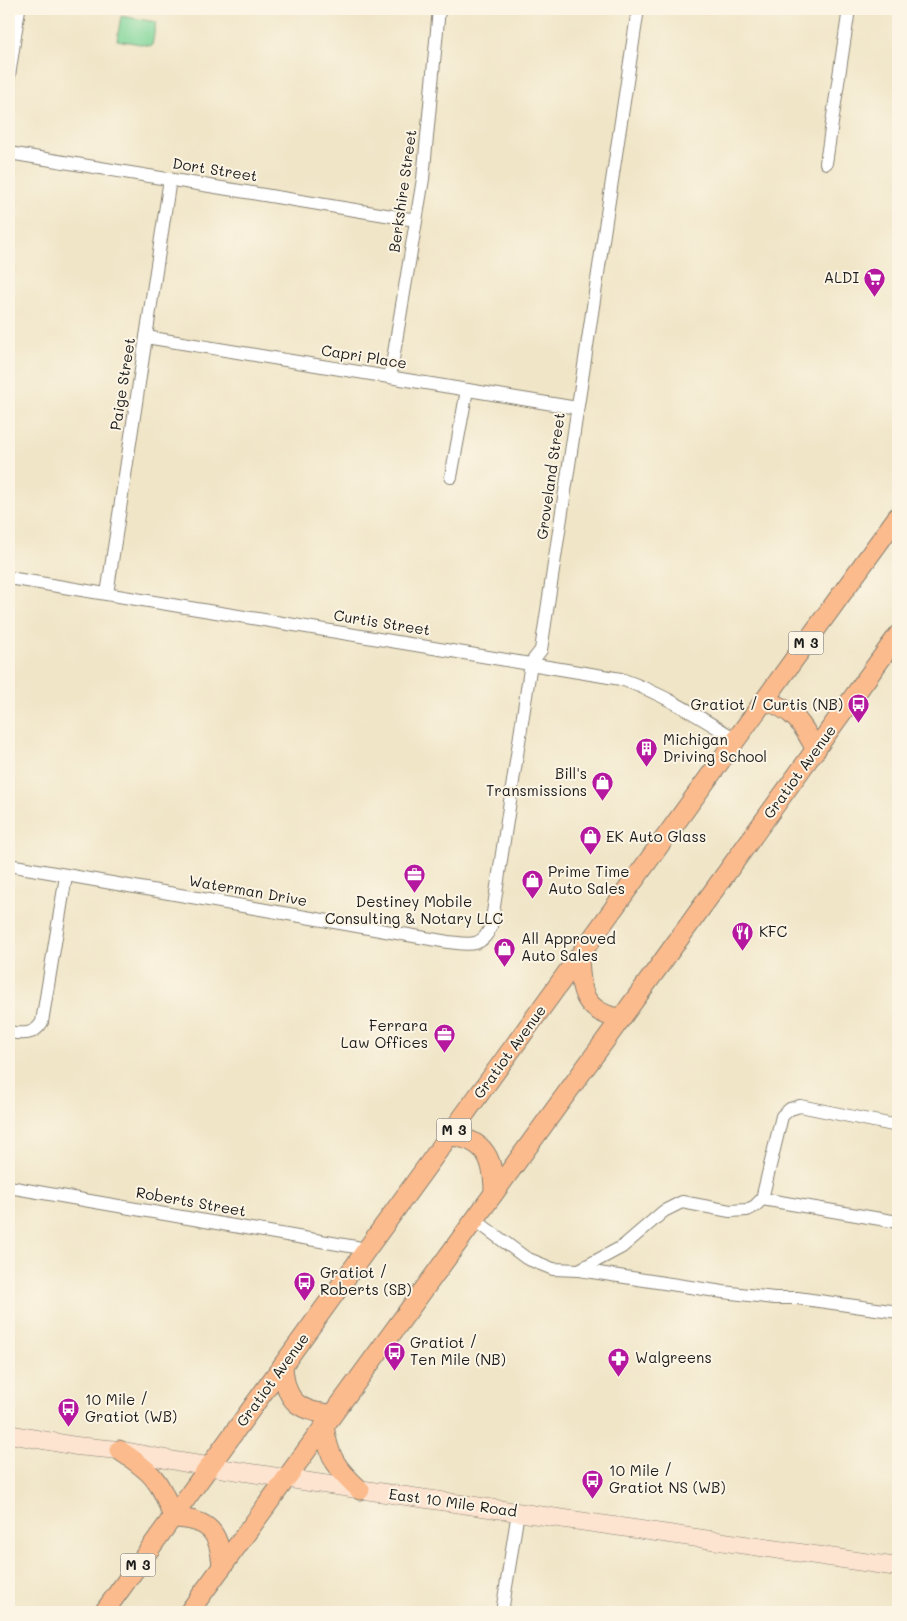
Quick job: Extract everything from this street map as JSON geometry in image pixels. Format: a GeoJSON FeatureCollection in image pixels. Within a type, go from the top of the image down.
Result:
{"type":"FeatureCollection","features":[{"type":"Feature","properties":{"kind":"main road","name":"Gratiot Avenue"},"geometry":{"type":"LineString","coordinates":[[104,1612],[898,516]]}},
{"type":"Feature","properties":{"kind":"main road","name":"Gratiot Avenue"},"geometry":{"type":"LineString","coordinates":[[189,1612],[898,635]]}},
{"type":"Feature","properties":{"kind":"main road"},"geometry":{"type":"LineString","coordinates":[[765,701],[784,707],[791,712],[816,750]]}},
{"type":"Feature","properties":{"kind":"main road"},"geometry":{"type":"LineString","coordinates":[[578,958],[582,986],[592,1007],[599,1013],[621,1019]]}},
{"type":"Feature","properties":{"kind":"main road"},"geometry":{"type":"LineString","coordinates":[[450,1136],[470,1139],[484,1150],[492,1168],[494,1193]]}},
{"type":"Feature","properties":{"kind":"main road"},"geometry":{"type":"LineString","coordinates":[[283,1366],[287,1390],[296,1403],[329,1420],[327,1444],[333,1460],[344,1476],[360,1490]]}},
{"type":"Feature","properties":{"kind":"main road","name":"East 10 Mile Road"},"geometry":{"type":"LineString","coordinates":[[9,1434],[76,1446],[119,1450],[360,1490],[898,1567]]}},
{"type":"Feature","properties":{"kind":"main road"},"geometry":{"type":"LineString","coordinates":[[119,1450],[154,1476],[164,1493],[173,1518],[193,1520],[211,1530],[217,1538],[221,1550],[222,1567]]}},
{"type":"Feature","properties":{"kind":"street"},"geometry":{"type":"LineString","coordinates":[[9,76],[19,9]]}},
{"type":"Feature","properties":{"kind":"street","name":"Berkshire Street"},"geometry":{"type":"LineString","coordinates":[[390,377],[427,146],[439,9]]}},
{"type":"Feature","properties":{"kind":"street","name":"Groveland Street"},"geometry":{"type":"LineString","coordinates":[[481,942],[487,936],[491,926],[531,663],[541,650],[638,9]]}},
{"type":"Feature","properties":{"kind":"street"},"geometry":{"type":"LineString","coordinates":[[826,162],[849,9]]}},
{"type":"Feature","properties":{"kind":"street","name":"Dort Street"},"geometry":{"type":"LineString","coordinates":[[9,153],[416,220]]}},
{"type":"Feature","properties":{"kind":"street","name":"Paige Street"},"geometry":{"type":"LineString","coordinates":[[107,594],[170,180]]}},
{"type":"Feature","properties":{"kind":"street","name":"Capri Place"},"geometry":{"type":"LineString","coordinates":[[146,337],[577,408]]}},
{"type":"Feature","properties":{"kind":"street"},"geometry":{"type":"LineString","coordinates":[[452,477],[467,390]]}},
{"type":"Feature","properties":{"kind":"street","name":"Curtis Street"},"geometry":{"type":"LineString","coordinates":[[9,578],[621,679],[637,684],[669,700],[737,740]]}},
{"type":"Feature","properties":{"kind":"street","name":"Waterman Drive"},"geometry":{"type":"LineString","coordinates":[[9,865],[448,942],[465,944],[481,942]]}},
{"type":"Feature","properties":{"kind":"street"},"geometry":{"type":"LineString","coordinates":[[9,1032],[24,1034],[31,1032],[38,1028],[42,1022],[66,876]]}},
{"type":"Feature","properties":{"kind":"street"},"geometry":{"type":"LineString","coordinates":[[579,1270],[622,1247],[664,1211],[682,1202],[730,1211],[747,1210],[755,1206],[762,1199],[782,1116],[790,1109],[800,1106],[898,1126]]}},
{"type":"Feature","properties":{"kind":"street","name":"Roberts Street"},"geometry":{"type":"LineString","coordinates":[[9,1187],[367,1249]]}},
{"type":"Feature","properties":{"kind":"street"},"geometry":{"type":"LineString","coordinates":[[762,1199],[898,1222]]}},
{"type":"Feature","properties":{"kind":"street"},"geometry":{"type":"LineString","coordinates":[[475,1220],[526,1258],[552,1269],[579,1270],[723,1292],[774,1298],[797,1298],[898,1312]]}},
{"type":"Feature","properties":{"kind":"street"},"geometry":{"type":"LineString","coordinates":[[502,1612],[518,1512]]}},
{"type":"Feature","properties":{"kind":"green space"},"geometry":{"type":"Polygon","coordinates":[[[121,16],[156,22],[152,46],[117,40],[121,16]]]}},
{"type":"Feature","properties":{"kind":"place","name":"ALDI"},"geometry":{"type":"Point","coordinates":[875,297]}},
{"type":"Feature","properties":{"kind":"place","name":"Gratiot / Curtis (NB)"},"geometry":{"type":"Point","coordinates":[859,724]}},
{"type":"Feature","properties":{"kind":"place","name":"Michigan Driving School"},"geometry":{"type":"Point","coordinates":[647,768]}},
{"type":"Feature","properties":{"kind":"place","name":"Bill's Transmissions"},"geometry":{"type":"Point","coordinates":[603,802]}},
{"type":"Feature","properties":{"kind":"place","name":"EK Auto Glass"},"geometry":{"type":"Point","coordinates":[590,856]}},
{"type":"Feature","properties":{"kind":"place","name":"Destiney Mobile Consulting & Notary LLC"},"geometry":{"type":"Point","coordinates":[414,893]}},
{"type":"Feature","properties":{"kind":"place","name":"Prime Time Auto Sales"},"geometry":{"type":"Point","coordinates":[532,900]}},
{"type":"Feature","properties":{"kind":"place","name":"KFC"},"geometry":{"type":"Point","coordinates":[743,951]}},
{"type":"Feature","properties":{"kind":"place","name":"All Approved Auto Sales"},"geometry":{"type":"Point","coordinates":[505,967]}},
{"type":"Feature","properties":{"kind":"place","name":"Ferrara Law Offices"},"geometry":{"type":"Point","coordinates":[444,1054]}},
{"type":"Feature","properties":{"kind":"place","name":"Gratiot / Roberts (SB)"},"geometry":{"type":"Point","coordinates":[304,1301]}},
{"type":"Feature","properties":{"kind":"place","name":"Gratiot / Ten Mile (NB)"},"geometry":{"type":"Point","coordinates":[394,1371]}},
{"type":"Feature","properties":{"kind":"place","name":"Walgreens"},"geometry":{"type":"Point","coordinates":[619,1377]}},
{"type":"Feature","properties":{"kind":"place","name":"10 Mile / Gratiot (WB)"},"geometry":{"type":"Point","coordinates":[69,1428]}},
{"type":"Feature","properties":{"kind":"place","name":"10 Mile / Gratiot NS (WB)"},"geometry":{"type":"Point","coordinates":[593,1499]}}]}
